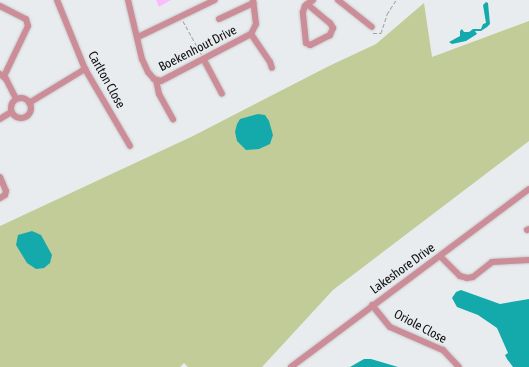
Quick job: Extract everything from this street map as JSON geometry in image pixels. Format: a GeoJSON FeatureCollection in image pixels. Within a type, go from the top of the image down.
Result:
{"type":"FeatureCollection","features":[{"type":"Feature","properties":{"kind":"street","name":"Carlton Close"},"geometry":{"type":"LineString","coordinates":[[57,0],[85,69],[130,146]]}},
{"type":"Feature","properties":{"kind":"street","name":"Boekenhout Drive"},"geometry":{"type":"LineString","coordinates":[[128,0],[142,59],[148,72],[156,80],[164,81],[251,34],[256,24],[253,1]]}},
{"type":"Feature","properties":{"kind":"street"},"geometry":{"type":"LineString","coordinates":[[138,37],[215,0]]}},
{"type":"Feature","properties":{"kind":"street"},"geometry":{"type":"LineString","coordinates":[[307,4],[330,23],[333,28],[330,35],[310,45],[306,43],[303,12],[307,4],[313,0]]}},
{"type":"Feature","properties":{"kind":"street"},"geometry":{"type":"LineString","coordinates":[[338,0],[372,27]]}},
{"type":"Feature","properties":{"kind":"street"},"geometry":{"type":"LineString","coordinates":[[219,19],[253,1]]}},
{"type":"Feature","properties":{"kind":"street"},"geometry":{"type":"LineString","coordinates":[[0,6],[26,19],[28,26],[27,31],[2,75],[16,99]]}},
{"type":"Feature","properties":{"kind":"street"},"geometry":{"type":"LineString","coordinates":[[251,34],[270,62],[272,68]]}},
{"type":"Feature","properties":{"kind":"street"},"geometry":{"type":"LineString","coordinates":[[204,60],[222,94]]}},
{"type":"Feature","properties":{"kind":"street"},"geometry":{"type":"LineString","coordinates":[[30,103],[85,69]]}},
{"type":"Feature","properties":{"kind":"street"},"geometry":{"type":"LineString","coordinates":[[156,80],[159,94],[173,119]]}},
{"type":"Feature","properties":{"kind":"street"},"geometry":{"type":"LineString","coordinates":[[16,99],[25,99],[30,103]]}},
{"type":"Feature","properties":{"kind":"street"},"geometry":{"type":"LineString","coordinates":[[16,99],[11,106],[11,112],[16,117],[26,120],[30,113],[30,103]]}},
{"type":"Feature","properties":{"kind":"street"},"geometry":{"type":"LineString","coordinates":[[0,119],[11,112]]}},
{"type":"Feature","properties":{"kind":"street"},"geometry":{"type":"LineString","coordinates":[[0,177],[6,191],[0,198]]}},
{"type":"Feature","properties":{"kind":"street","name":"Lakeshore Drive"},"geometry":{"type":"LineString","coordinates":[[291,367],[529,189]]}},
{"type":"Feature","properties":{"kind":"street"},"geometry":{"type":"LineString","coordinates":[[440,256],[460,276],[467,278],[473,277],[492,262],[529,260]]}},
{"type":"Feature","properties":{"kind":"street","name":"Oriole Close"},"geometry":{"type":"LineString","coordinates":[[372,305],[390,327],[443,350],[459,367]]}},
{"type":"Feature","properties":{"kind":"path"},"geometry":{"type":"LineString","coordinates":[[372,27],[372,32],[374,34],[381,33],[387,14],[396,0]]}},
{"type":"Feature","properties":{"kind":"path"},"geometry":{"type":"LineString","coordinates":[[180,16],[204,60]]}},
{"type":"Feature","properties":{"kind":"green space"},"geometry":{"type":"Polygon","coordinates":[[[424,3],[432,57],[529,21],[529,141],[333,290],[262,367],[188,367],[184,363],[180,367],[0,367],[0,226],[193,136],[329,66],[376,44],[424,3]]]}},
{"type":"Feature","properties":{"kind":"water"},"geometry":{"type":"Polygon","coordinates":[[[486,2],[488,3],[490,24],[481,31],[475,31],[477,34],[466,41],[452,44],[449,42],[460,36],[460,31],[462,29],[464,32],[469,32],[473,29],[481,29],[483,24],[486,23],[483,5],[486,2]]]}},
{"type":"Feature","properties":{"kind":"water"},"geometry":{"type":"Polygon","coordinates":[[[258,114],[265,115],[269,121],[273,135],[270,144],[259,149],[246,150],[237,141],[235,132],[237,124],[240,119],[258,114]]]}},
{"type":"Feature","properties":{"kind":"water"},"geometry":{"type":"Polygon","coordinates":[[[32,231],[41,235],[52,255],[50,263],[44,268],[36,269],[27,263],[16,245],[18,235],[32,231]]]}},
{"type":"Feature","properties":{"kind":"water"},"geometry":{"type":"Polygon","coordinates":[[[461,290],[500,304],[529,299],[529,367],[513,367],[505,355],[508,353],[497,328],[478,315],[457,307],[452,298],[456,292],[461,290]]]}},
{"type":"Feature","properties":{"kind":"water"},"geometry":{"type":"Polygon","coordinates":[[[364,359],[371,359],[398,367],[350,367],[364,359]]]}},
{"type":"Feature","properties":{"kind":"building"},"geometry":{"type":"Polygon","coordinates":[[[156,0],[171,0],[159,7],[156,0]]]}}]}
